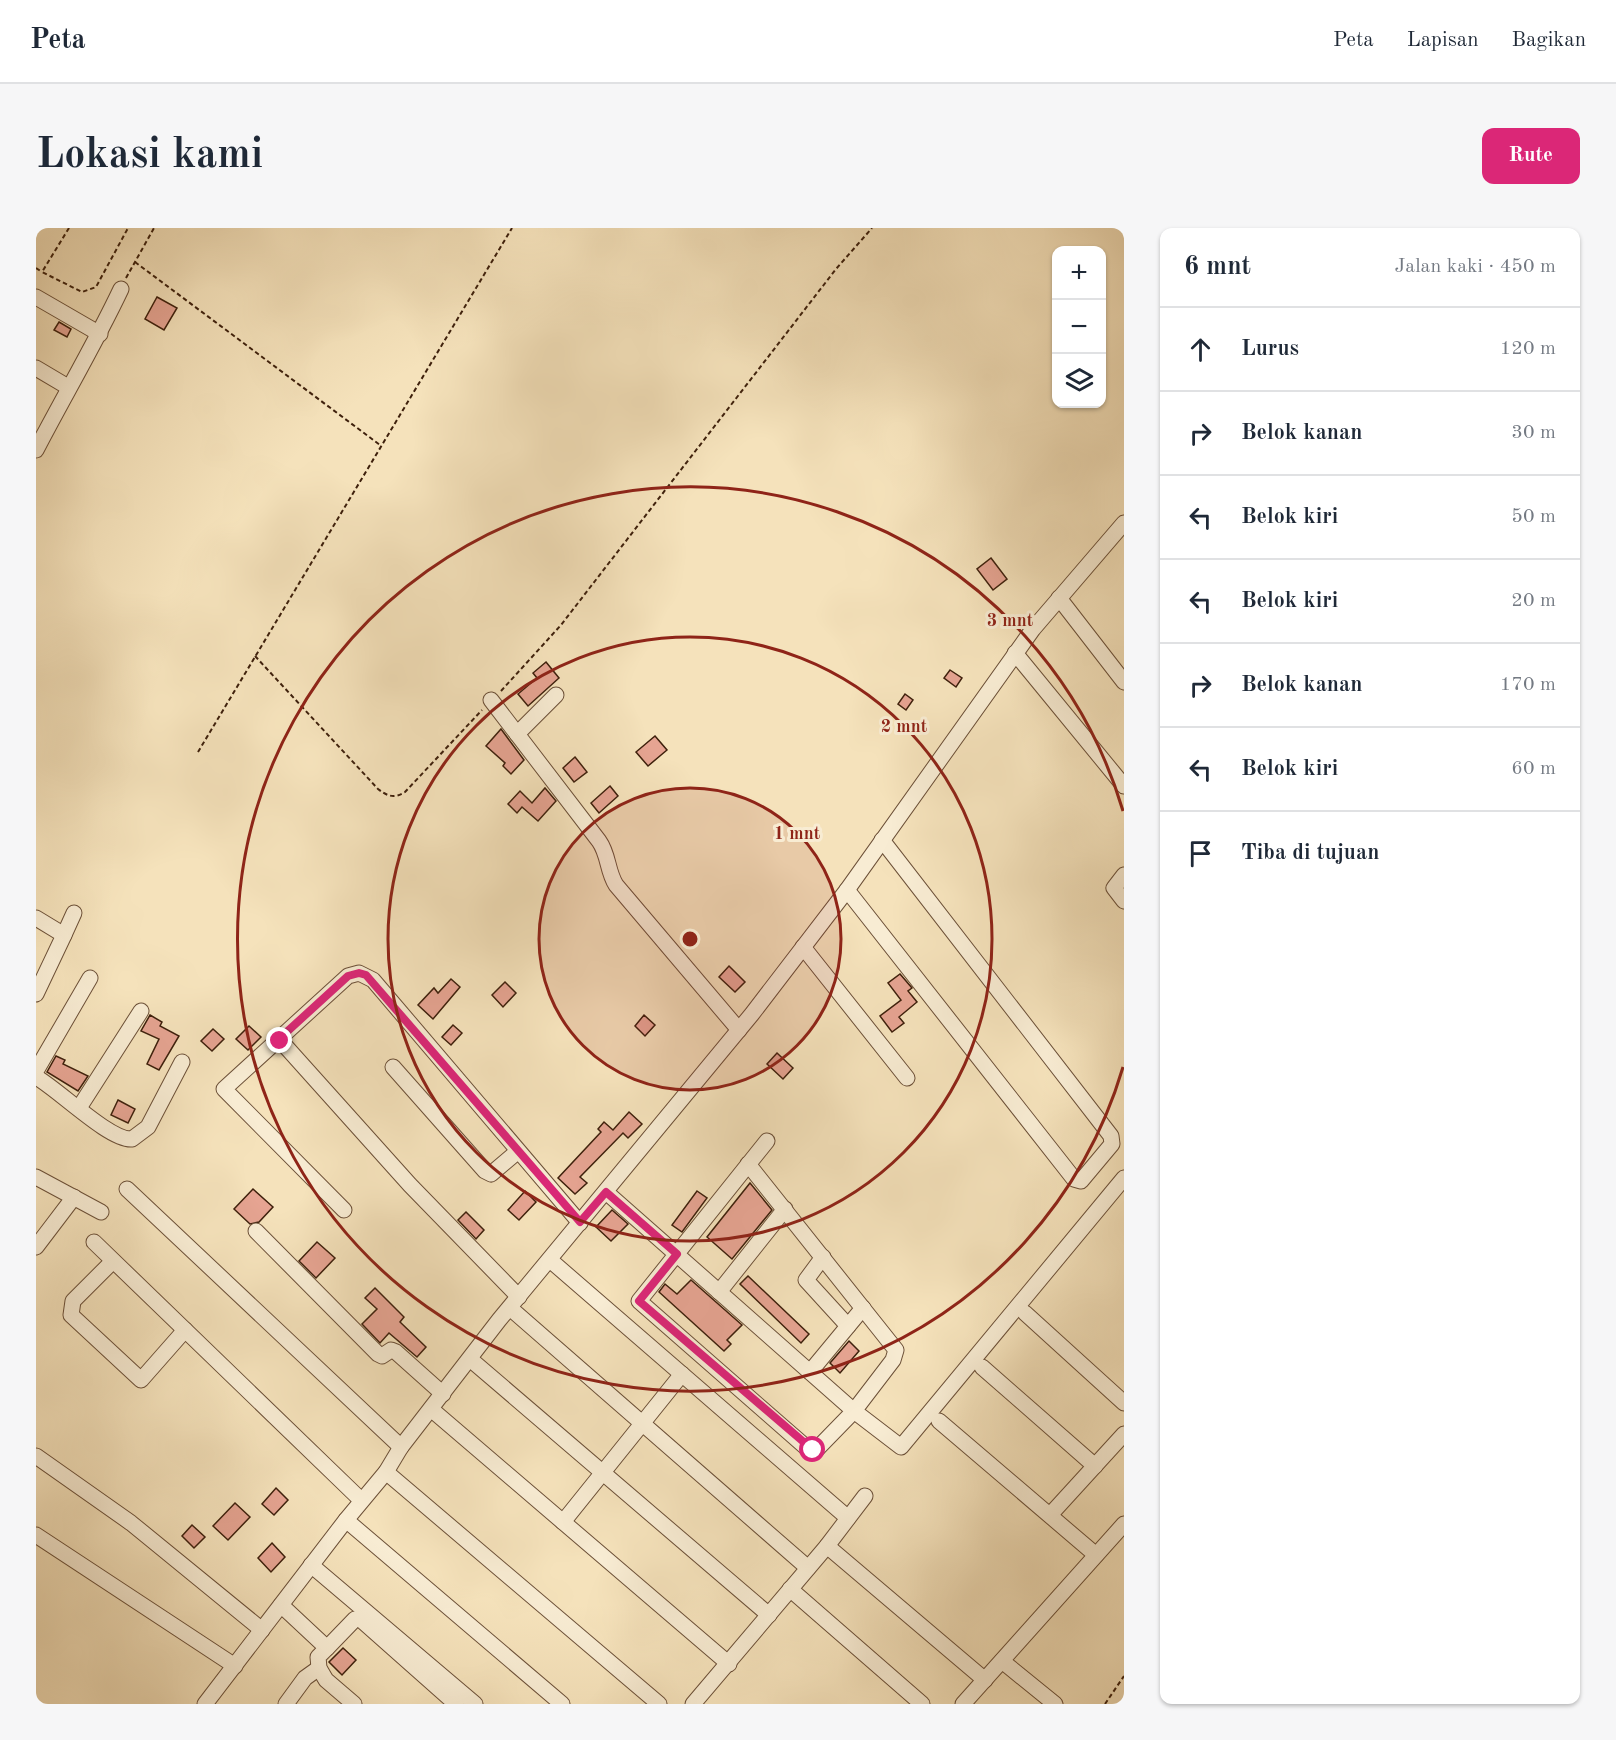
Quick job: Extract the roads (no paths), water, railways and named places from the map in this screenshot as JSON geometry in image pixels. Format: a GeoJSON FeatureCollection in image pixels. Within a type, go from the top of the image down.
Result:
{"type":"FeatureCollection","features":[{"type":"Feature","properties":{"kind":"street"},"geometry":{"type":"LineString","coordinates":[[36,450],[68,387],[100,334],[121,289]]}},
{"type":"Feature","properties":{"kind":"street"},"geometry":{"type":"LineString","coordinates":[[36,297],[100,334]]}},
{"type":"Feature","properties":{"kind":"street"},"geometry":{"type":"LineString","coordinates":[[36,368],[68,387]]}},
{"type":"Feature","properties":{"kind":"street"},"geometry":{"type":"LineString","coordinates":[[205,1704],[361,1500],[386,1472],[401,1447],[470,1359],[657,1126],[739,1030],[847,890],[1015,652],[1124,523]]}},
{"type":"Feature","properties":{"kind":"street"},"geometry":{"type":"LineString","coordinates":[[1059,598],[1124,682]]}},
{"type":"Feature","properties":{"kind":"street"},"geometry":{"type":"LineString","coordinates":[[1015,652],[1124,786]]}},
{"type":"Feature","properties":{"kind":"street"},"geometry":{"type":"LineString","coordinates":[[517,734],[556,695]]}},
{"type":"Feature","properties":{"kind":"street"},"geometry":{"type":"LineString","coordinates":[[491,700],[604,849],[616,885],[739,1030]]}},
{"type":"Feature","properties":{"kind":"street"},"geometry":{"type":"LineString","coordinates":[[847,890],[1074,1179],[1081,1181],[1112,1144],[1111,1136],[882,840]]}},
{"type":"Feature","properties":{"kind":"street"},"geometry":{"type":"LineString","coordinates":[[1124,875],[1114,888],[1124,901]]}},
{"type":"Feature","properties":{"kind":"street"},"geometry":{"type":"LineString","coordinates":[[36,994],[74,913]]}},
{"type":"Feature","properties":{"kind":"street"},"geometry":{"type":"LineString","coordinates":[[36,918],[64,935]]}},
{"type":"Feature","properties":{"kind":"street"},"geometry":{"type":"LineString","coordinates":[[803,947],[907,1078]]}},
{"type":"Feature","properties":{"kind":"street"},"geometry":{"type":"LineString","coordinates":[[344,1210],[224,1089],[282,1042],[348,976],[359,973],[366,975],[580,1222]]}},
{"type":"Feature","properties":{"kind":"street"},"geometry":{"type":"LineString","coordinates":[[36,1071],[90,978]]}},
{"type":"Feature","properties":{"kind":"street"},"geometry":{"type":"LineString","coordinates":[[79,1108],[141,1011]]}},
{"type":"Feature","properties":{"kind":"street"},"geometry":{"type":"LineString","coordinates":[[282,1042],[515,1303],[642,1424],[808,1568]]}},
{"type":"Feature","properties":{"kind":"street"},"geometry":{"type":"LineString","coordinates":[[36,1077],[79,1108],[95,1123],[120,1138],[137,1137],[148,1127],[182,1062]]}},
{"type":"Feature","properties":{"kind":"street"},"geometry":{"type":"LineString","coordinates":[[393,1067],[485,1171],[491,1174],[496,1173],[517,1152]]}},
{"type":"Feature","properties":{"kind":"street"},"geometry":{"type":"LineString","coordinates":[[629,1314],[767,1140]]}},
{"type":"Feature","properties":{"kind":"street"},"geometry":{"type":"LineString","coordinates":[[639,1301],[808,1449],[821,1448],[854,1411],[896,1355],[893,1346],[748,1164]]}},
{"type":"Feature","properties":{"kind":"street"},"geometry":{"type":"LineString","coordinates":[[36,1177],[101,1212]]}},
{"type":"Feature","properties":{"kind":"street"},"geometry":{"type":"LineString","coordinates":[[606,1192],[854,1411],[901,1447],[1124,1178]]}},
{"type":"Feature","properties":{"kind":"street"},"geometry":{"type":"LineString","coordinates":[[127,1189],[401,1447]]}},
{"type":"Feature","properties":{"kind":"street"},"geometry":{"type":"LineString","coordinates":[[36,1247],[74,1197]]}},
{"type":"Feature","properties":{"kind":"street"},"geometry":{"type":"LineString","coordinates":[[719,1292],[785,1209]]}},
{"type":"Feature","properties":{"kind":"street"},"geometry":{"type":"LineString","coordinates":[[256,1231],[378,1354],[382,1356],[391,1350],[396,1352],[443,1394]]}},
{"type":"Feature","properties":{"kind":"street"},"geometry":{"type":"LineString","coordinates":[[94,1242],[361,1500]]}},
{"type":"Feature","properties":{"kind":"street"},"geometry":{"type":"LineString","coordinates":[[823,1257],[806,1280],[848,1326]]}},
{"type":"Feature","properties":{"kind":"street"},"geometry":{"type":"LineString","coordinates":[[550,1260],[848,1518]]}},
{"type":"Feature","properties":{"kind":"street"},"geometry":{"type":"LineString","coordinates":[[113,1261],[73,1301],[71,1315],[141,1380],[185,1330]]}},
{"type":"Feature","properties":{"kind":"street"},"geometry":{"type":"LineString","coordinates":[[810,1372],[863,1308]]}},
{"type":"Feature","properties":{"kind":"street"},"geometry":{"type":"LineString","coordinates":[[1025,1313],[1124,1403]]}},
{"type":"Feature","properties":{"kind":"street"},"geometry":{"type":"LineString","coordinates":[[470,1359],[769,1615]]}},
{"type":"Feature","properties":{"kind":"street"},"geometry":{"type":"LineString","coordinates":[[982,1367],[1095,1466]]}},
{"type":"Feature","properties":{"kind":"street"},"geometry":{"type":"LineString","coordinates":[[563,1522],[682,1374]]}},
{"type":"Feature","properties":{"kind":"street"},"geometry":{"type":"LineString","coordinates":[[431,1409],[729,1664]]}},
{"type":"Feature","properties":{"kind":"street"},"geometry":{"type":"LineString","coordinates":[[939,1421],[1096,1555]]}},
{"type":"Feature","properties":{"kind":"street"},"geometry":{"type":"LineString","coordinates":[[1050,1515],[1124,1434]]}},
{"type":"Feature","properties":{"kind":"street"},"geometry":{"type":"LineString","coordinates":[[36,1456],[131,1522],[262,1630]]}},
{"type":"Feature","properties":{"kind":"street"},"geometry":{"type":"LineString","coordinates":[[386,1472],[659,1704]]}},
{"type":"Feature","properties":{"kind":"street"},"geometry":{"type":"LineString","coordinates":[[693,1704],[827,1546],[865,1496]]}},
{"type":"Feature","properties":{"kind":"street"},"geometry":{"type":"LineString","coordinates":[[346,1520],[562,1704]]}},
{"type":"Feature","properties":{"kind":"street"},"geometry":{"type":"LineString","coordinates":[[963,1704],[1124,1524]]}},
{"type":"Feature","properties":{"kind":"street"},"geometry":{"type":"LineString","coordinates":[[36,1535],[235,1666]]}},
{"type":"Feature","properties":{"kind":"street"},"geometry":{"type":"LineString","coordinates":[[827,1546],[985,1680]]}},
{"type":"Feature","properties":{"kind":"street"},"geometry":{"type":"LineString","coordinates":[[311,1565],[475,1704]]}},
{"type":"Feature","properties":{"kind":"street"},"geometry":{"type":"LineString","coordinates":[[790,1589],[922,1704]]}},
{"type":"Feature","properties":{"kind":"street"},"geometry":{"type":"LineString","coordinates":[[280,1605],[327,1648]]}},
{"type":"Feature","properties":{"kind":"street"},"geometry":{"type":"LineString","coordinates":[[354,1704],[326,1680],[319,1668],[318,1657],[355,1619],[360,1619],[456,1704]]}},
{"type":"Feature","properties":{"kind":"street"},"geometry":{"type":"LineString","coordinates":[[1002,1661],[1046,1701]]}},
{"type":"Feature","properties":{"kind":"street"},"geometry":{"type":"LineString","coordinates":[[286,1704],[305,1678],[319,1668]]}}]}
